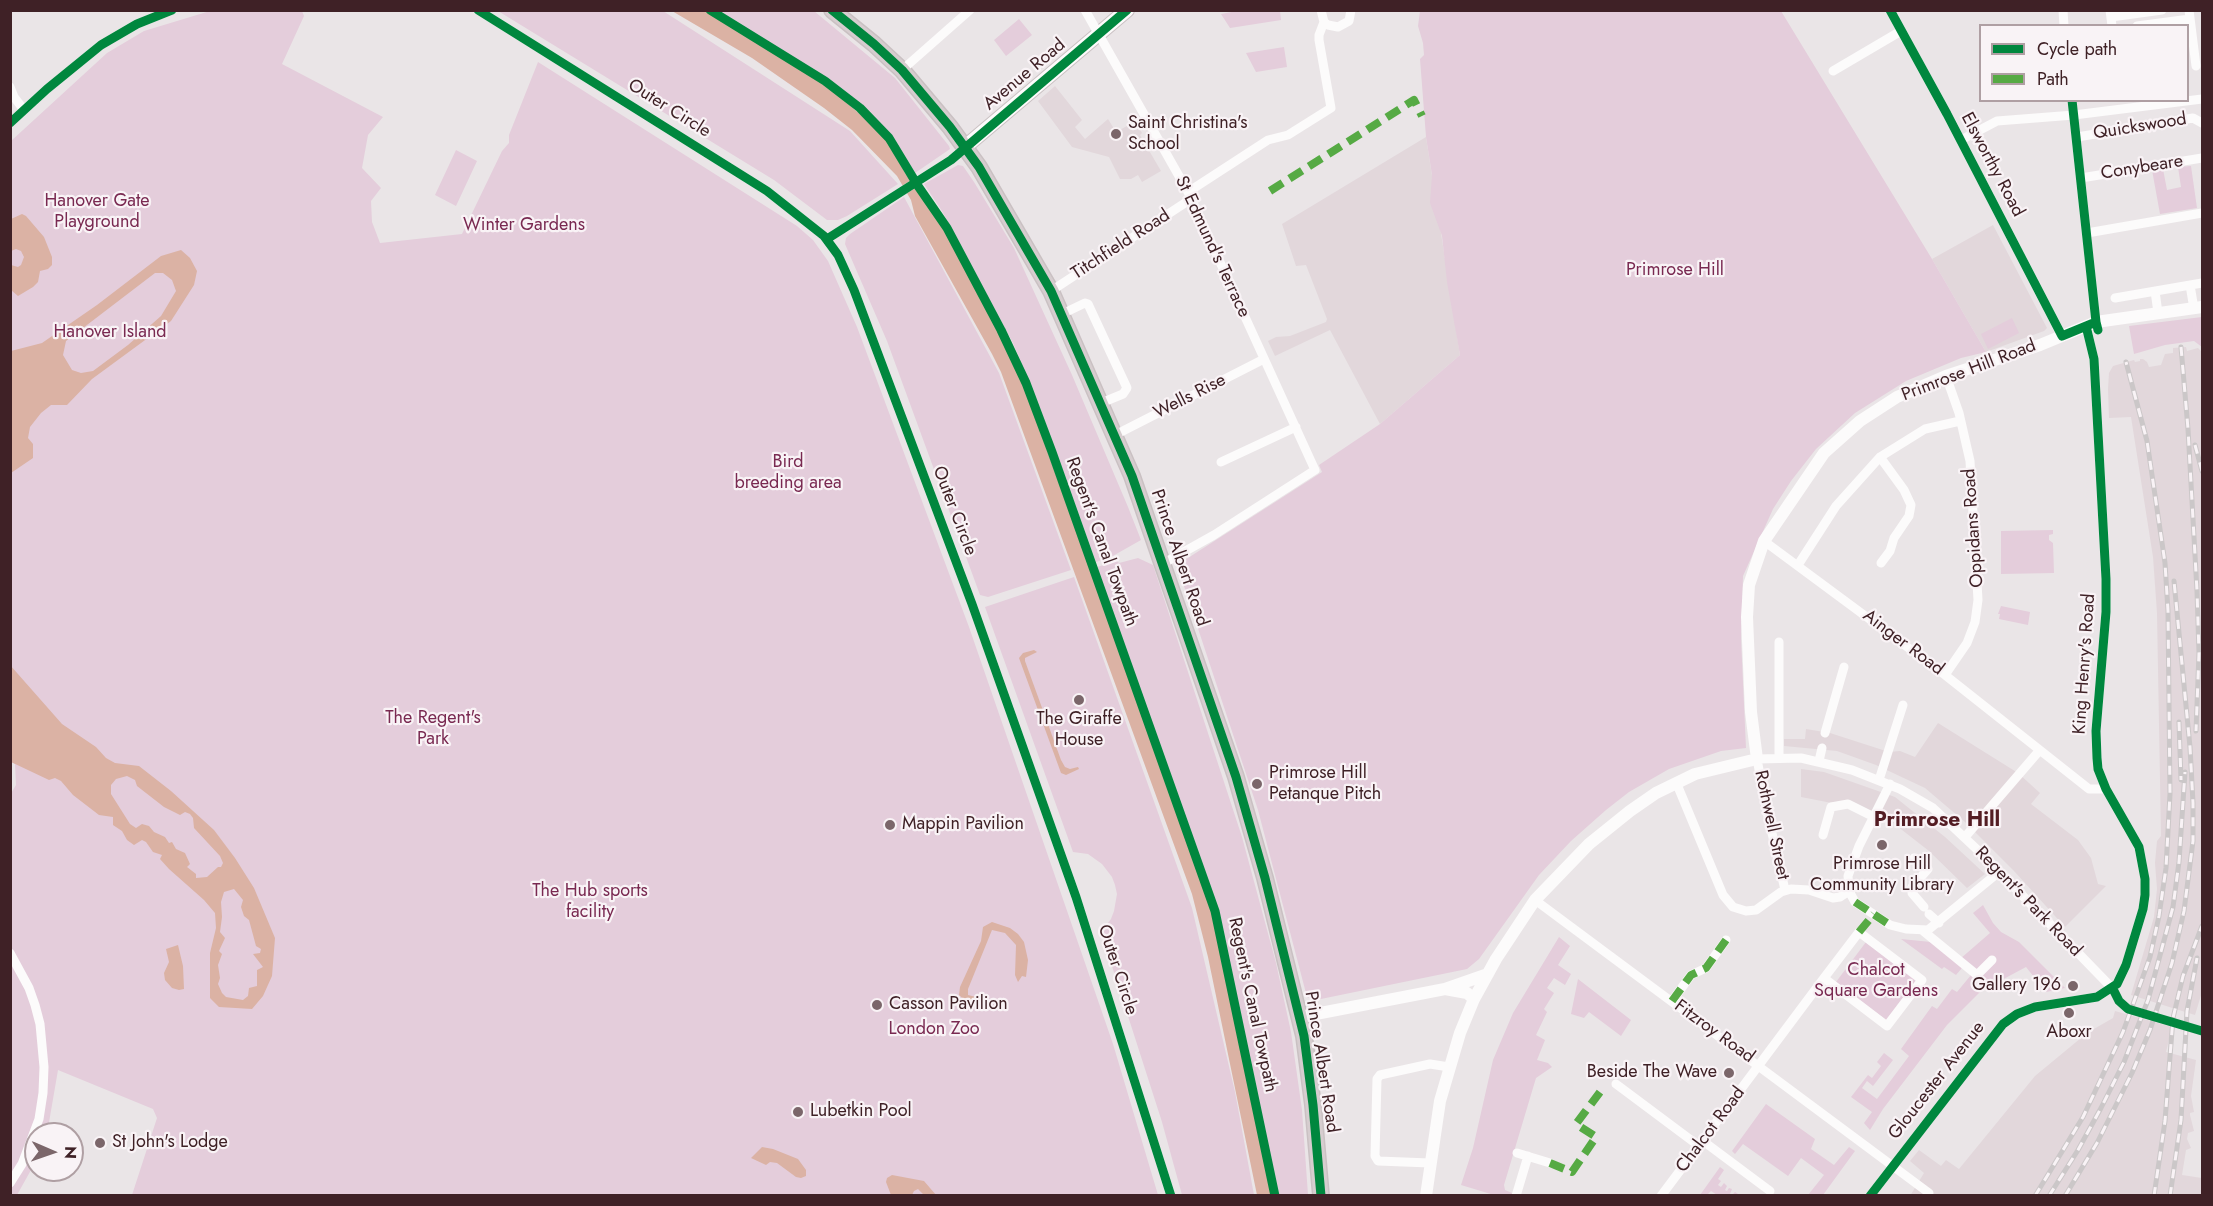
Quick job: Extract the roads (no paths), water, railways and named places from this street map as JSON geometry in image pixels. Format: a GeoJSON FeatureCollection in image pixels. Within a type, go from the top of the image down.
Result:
{"type":"FeatureCollection","features":[{"type":"Feature","properties":{"kind":"main road","name":"Prince Albert Road"},"geometry":{"type":"LineString","coordinates":[[832,10],[902,70],[966,147],[1051,291],[1115,435],[1164,563],[1252,828],[1300,1017],[1311,1080],[1321,1196]]}},
{"type":"Feature","properties":{"kind":"main road","name":"Avenue Road"},"geometry":{"type":"LineString","coordinates":[[966,147],[1127,10]]}},
{"type":"Feature","properties":{"kind":"street"},"geometry":{"type":"LineString","coordinates":[[10,123],[47,88],[101,45],[136,24],[172,10]]}},
{"type":"Feature","properties":{"kind":"street","name":"Outer Circle"},"geometry":{"type":"LineString","coordinates":[[478,10],[767,190],[827,238],[838,255],[854,290],[975,611],[1086,925],[1171,1196]]}},
{"type":"Feature","properties":{"kind":"street"},"geometry":{"type":"LineString","coordinates":[[902,70],[969,10]]}},
{"type":"Feature","properties":{"kind":"street","name":"St Edmund's Terrace"},"geometry":{"type":"LineString","coordinates":[[1085,10],[1189,195],[1315,470],[1214,535],[1164,563]]}},
{"type":"Feature","properties":{"kind":"street"},"geometry":{"type":"LineString","coordinates":[[1321,10],[1324,22],[1333,27],[1343,26],[1349,21],[1351,10]]}},
{"type":"Feature","properties":{"kind":"street","name":"Elsworthy Road"},"geometry":{"type":"LineString","coordinates":[[1890,10],[1961,140],[2062,336]]}},
{"type":"Feature","properties":{"kind":"street"},"geometry":{"type":"LineString","coordinates":[[2111,18],[2162,10]]}},
{"type":"Feature","properties":{"kind":"street"},"geometry":{"type":"LineString","coordinates":[[2146,24],[2189,15],[2196,66]]}},
{"type":"Feature","properties":{"kind":"street","name":"Titchfield Road"},"geometry":{"type":"LineString","coordinates":[[1051,291],[1268,140],[1288,135],[1331,108],[1318,35],[1324,22]]}},
{"type":"Feature","properties":{"kind":"street"},"geometry":{"type":"LineString","coordinates":[[1833,71],[1901,31]]}},
{"type":"Feature","properties":{"kind":"street"},"geometry":{"type":"LineString","coordinates":[[10,87],[24,110]]}},
{"type":"Feature","properties":{"kind":"street","name":"King Henry's Road"},"geometry":{"type":"LineString","coordinates":[[2073,102],[2087,233],[2090,324],[2094,359],[2106,579],[2106,612],[2096,745],[2098,769],[2106,789],[2139,847],[2144,866],[2145,887],[2143,909],[2126,965],[2113,989]]}},
{"type":"Feature","properties":{"kind":"street"},"geometry":{"type":"LineString","coordinates":[[1961,140],[1996,121],[2074,115],[2122,105],[2161,102]]}},
{"type":"Feature","properties":{"kind":"street","name":"Quickswood"},"geometry":{"type":"LineString","coordinates":[[2077,138],[2193,118],[2202,123]]}},
{"type":"Feature","properties":{"kind":"street","name":"Avenue Road"},"geometry":{"type":"LineString","coordinates":[[827,238],[945,164],[966,147]]}},
{"type":"Feature","properties":{"kind":"street","name":"Conybeare"},"geometry":{"type":"LineString","coordinates":[[2081,178],[2202,158]]}},
{"type":"Feature","properties":{"kind":"street"},"geometry":{"type":"LineString","coordinates":[[2087,233],[2202,213]]}},
{"type":"Feature","properties":{"kind":"street"},"geometry":{"type":"LineString","coordinates":[[2115,298],[2202,283]]}},
{"type":"Feature","properties":{"kind":"street"},"geometry":{"type":"LineString","coordinates":[[2190,285],[2198,308]]}},
{"type":"Feature","properties":{"kind":"street"},"geometry":{"type":"LineString","coordinates":[[2155,291],[2158,313]]}},
{"type":"Feature","properties":{"kind":"street"},"geometry":{"type":"LineString","coordinates":[[1062,314],[1088,303],[1127,388],[1124,394],[1101,403]]}},
{"type":"Feature","properties":{"kind":"street","name":"Primrose Hill Road"},"geometry":{"type":"LineString","coordinates":[[1756,759],[1751,712],[1748,603],[1751,576],[1764,541],[1824,453],[1860,421],[1897,397],[1946,376],[2090,324],[2198,308]]}},
{"type":"Feature","properties":{"kind":"street","name":"Wells Rise"},"geometry":{"type":"LineString","coordinates":[[1115,435],[1264,359]]}},
{"type":"Feature","properties":{"kind":"street","name":"Oppidans Road"},"geometry":{"type":"LineString","coordinates":[[1945,675],[1967,643],[1975,622],[1978,600],[1970,461],[1946,376]]}},
{"type":"Feature","properties":{"kind":"street"},"geometry":{"type":"LineString","coordinates":[[1798,565],[1836,506],[1880,457],[1925,429],[1960,421]]}},
{"type":"Feature","properties":{"kind":"street"},"geometry":{"type":"LineString","coordinates":[[1221,462],[1296,428]]}},
{"type":"Feature","properties":{"kind":"street"},"geometry":{"type":"LineString","coordinates":[[1880,457],[1904,490],[1911,506],[1909,516],[1881,563]]}},
{"type":"Feature","properties":{"kind":"street","name":"Ainger Road"},"geometry":{"type":"LineString","coordinates":[[1764,541],[1945,675],[2039,751]]}},
{"type":"Feature","properties":{"kind":"street"},"geometry":{"type":"LineString","coordinates":[[1779,642],[1779,757]]}},
{"type":"Feature","properties":{"kind":"street"},"geometry":{"type":"LineString","coordinates":[[1825,733],[1844,667]]}},
{"type":"Feature","properties":{"kind":"street"},"geometry":{"type":"LineString","coordinates":[[1879,780],[1903,705]]}},
{"type":"Feature","properties":{"kind":"street"},"geometry":{"type":"LineString","coordinates":[[1819,761],[1822,748]]}},
{"type":"Feature","properties":{"kind":"street"},"geometry":{"type":"LineString","coordinates":[[1965,837],[2039,751],[2089,789],[2106,789]]}},
{"type":"Feature","properties":{"kind":"street","name":"Regent's Park Road"},"geometry":{"type":"LineString","coordinates":[[1426,1196],[1440,1101],[1449,1068],[1474,999],[1508,940],[1535,900],[1589,844],[1614,823],[1656,793],[1676,782],[1715,768],[1756,759],[1779,757],[1819,761],[1890,784],[1928,804],[2000,872],[2113,989]]}},
{"type":"Feature","properties":{"kind":"street","name":"Rothwell Street"},"geometry":{"type":"LineString","coordinates":[[1756,759],[1785,890]]}},
{"type":"Feature","properties":{"kind":"street"},"geometry":{"type":"LineString","coordinates":[[1676,782],[1723,895],[1730,905],[1752,911],[1785,890],[1809,890],[1833,898],[1840,897],[1848,891]]}},
{"type":"Feature","properties":{"kind":"street"},"geometry":{"type":"LineString","coordinates":[[1890,784],[1859,846],[1848,876],[1848,891],[1855,902],[1890,925],[1928,930],[2000,872]]}},
{"type":"Feature","properties":{"kind":"street"},"geometry":{"type":"LineString","coordinates":[[1823,835],[1831,807],[1848,804],[1874,817]]}},
{"type":"Feature","properties":{"kind":"street"},"geometry":{"type":"LineString","coordinates":[[1914,858],[1928,869],[1911,887],[1912,893],[1939,923]]}},
{"type":"Feature","properties":{"kind":"street","name":"Fitzroy Road"},"geometry":{"type":"LineString","coordinates":[[1535,900],[1929,1193]]}},
{"type":"Feature","properties":{"kind":"street"},"geometry":{"type":"LineString","coordinates":[[1922,930],[1977,975],[1992,960]]}},
{"type":"Feature","properties":{"kind":"street","name":"Chalcot Road"},"geometry":{"type":"LineString","coordinates":[[1661,1196],[1824,978],[1859,932],[1922,980],[1887,1026],[1824,978]]}},
{"type":"Feature","properties":{"kind":"street"},"geometry":{"type":"LineString","coordinates":[[1672,1001],[1691,975],[1706,968],[1726,940]]}},
{"type":"Feature","properties":{"kind":"street"},"geometry":{"type":"LineString","coordinates":[[10,952],[35,1005],[40,1024],[44,1067],[44,1093],[39,1119],[22,1164],[10,1182]]}},
{"type":"Feature","properties":{"kind":"street"},"geometry":{"type":"LineString","coordinates":[[1300,1017],[1445,989],[1488,974]]}},
{"type":"Feature","properties":{"kind":"street"},"geometry":{"type":"LineString","coordinates":[[1445,989],[1467,993],[1474,999]]}},
{"type":"Feature","properties":{"kind":"street","name":"Gloucester Avenue"},"geometry":{"type":"LineString","coordinates":[[1870,1196],[1993,1035],[2007,1020],[2035,1007],[2097,997],[2113,989]]}},
{"type":"Feature","properties":{"kind":"street"},"geometry":{"type":"LineString","coordinates":[[1430,1163],[1378,1161],[1375,1156],[1377,1078],[1380,1075],[1430,1064],[1449,1068]]}},
{"type":"Feature","properties":{"kind":"street"},"geometry":{"type":"LineString","coordinates":[[1616,1084],[1770,1191]]}},
{"type":"Feature","properties":{"kind":"street"},"geometry":{"type":"LineString","coordinates":[[1518,1153],[1550,1163]]}},
{"type":"Feature","properties":{"kind":"street"},"geometry":{"type":"LineString","coordinates":[[1516,1196],[1528,1156]]}},
{"type":"Feature","properties":{"kind":"railway"},"geometry":{"type":"LineString","coordinates":[[2181,347],[2197,591],[2199,653],[2196,731]]}},
{"type":"Feature","properties":{"kind":"railway"},"geometry":{"type":"LineString","coordinates":[[2035,1196],[2083,1117],[2123,1032],[2150,957],[2166,868],[2170,794],[2168,611],[2165,563],[2147,441],[2126,362]]}},
{"type":"Feature","properties":{"kind":"railway"},"geometry":{"type":"LineString","coordinates":[[2195,445],[2202,471]]}},
{"type":"Feature","properties":{"kind":"railway"},"geometry":{"type":"LineString","coordinates":[[2065,1196],[2097,1143],[2132,1073],[2150,1030],[2172,963],[2184,911],[2193,841],[2193,803],[2174,581]]}},
{"type":"Feature","properties":{"kind":"railway"},"geometry":{"type":"LineString","coordinates":[[2179,722],[2181,780]]}},
{"type":"Feature","properties":{"kind":"railway"},"geometry":{"type":"LineString","coordinates":[[2049,1196],[2101,1108],[2124,1062],[2148,1000],[2173,907],[2179,862],[2185,772]]}},
{"type":"Feature","properties":{"kind":"railway"},"geometry":{"type":"LineString","coordinates":[[2154,1196],[2165,1121],[2173,1018],[2183,976],[2202,926]]}},
{"type":"Feature","properties":{"kind":"railway"},"geometry":{"type":"LineString","coordinates":[[2170,1196],[2181,1120],[2187,1011],[2197,958]]}},
{"type":"Feature","properties":{"kind":"place","name":"Saint Christina's School"},"geometry":{"type":"Point","coordinates":[1116,134]}},
{"type":"Feature","properties":{"kind":"place","name":"The Giraffe House"},"geometry":{"type":"Point","coordinates":[1079,700]}},
{"type":"Feature","properties":{"kind":"place","name":"Primrose Hill Petanque Pitch"},"geometry":{"type":"Point","coordinates":[1257,784]}},
{"type":"Feature","properties":{"kind":"place","name":"Mappin Pavilion"},"geometry":{"type":"Point","coordinates":[890,825]}},
{"type":"Feature","properties":{"kind":"place","name":"Primrose Hill Community Library"},"geometry":{"type":"Point","coordinates":[1882,845]}},
{"type":"Feature","properties":{"kind":"place","name":"Gallery 196"},"geometry":{"type":"Point","coordinates":[2073,986]}},
{"type":"Feature","properties":{"kind":"place","name":"Casson Pavilion"},"geometry":{"type":"Point","coordinates":[877,1005]}},
{"type":"Feature","properties":{"kind":"place","name":"Aboxr"},"geometry":{"type":"Point","coordinates":[2069,1013]}},
{"type":"Feature","properties":{"kind":"place","name":"Beside The Wave"},"geometry":{"type":"Point","coordinates":[1729,1073]}},
{"type":"Feature","properties":{"kind":"place","name":"Lubetkin Pool"},"geometry":{"type":"Point","coordinates":[798,1112]}},
{"type":"Feature","properties":{"kind":"place","name":"St John's Lodge"},"geometry":{"type":"Point","coordinates":[100,1143]}},
{"type":"Feature","properties":{"kind":"district","name":"Primrose Hill"},"geometry":{"type":"Point","coordinates":[1937,821]}},
{"type":"Feature","properties":{"kind":"park label","name":"Hanover Gate Playground"},"geometry":{"type":"Point","coordinates":[97,212]}},
{"type":"Feature","properties":{"kind":"park label","name":"Winter Gardens"},"geometry":{"type":"Point","coordinates":[524,226]}},
{"type":"Feature","properties":{"kind":"park label","name":"Hanover Island"},"geometry":{"type":"Point","coordinates":[110,333]}},
{"type":"Feature","properties":{"kind":"park label","name":"Bird breeding area"},"geometry":{"type":"Point","coordinates":[788,473]}},
{"type":"Feature","properties":{"kind":"park label","name":"The Regent's Park"},"geometry":{"type":"Point","coordinates":[433,729]}},
{"type":"Feature","properties":{"kind":"park label","name":"The Hub sports facility"},"geometry":{"type":"Point","coordinates":[590,902]}},
{"type":"Feature","properties":{"kind":"park label","name":"Chalcot Square Gardens"},"geometry":{"type":"Point","coordinates":[1876,981]}},
{"type":"Feature","properties":{"kind":"park label","name":"London Zoo"},"geometry":{"type":"Point","coordinates":[934,1030]}}]}
